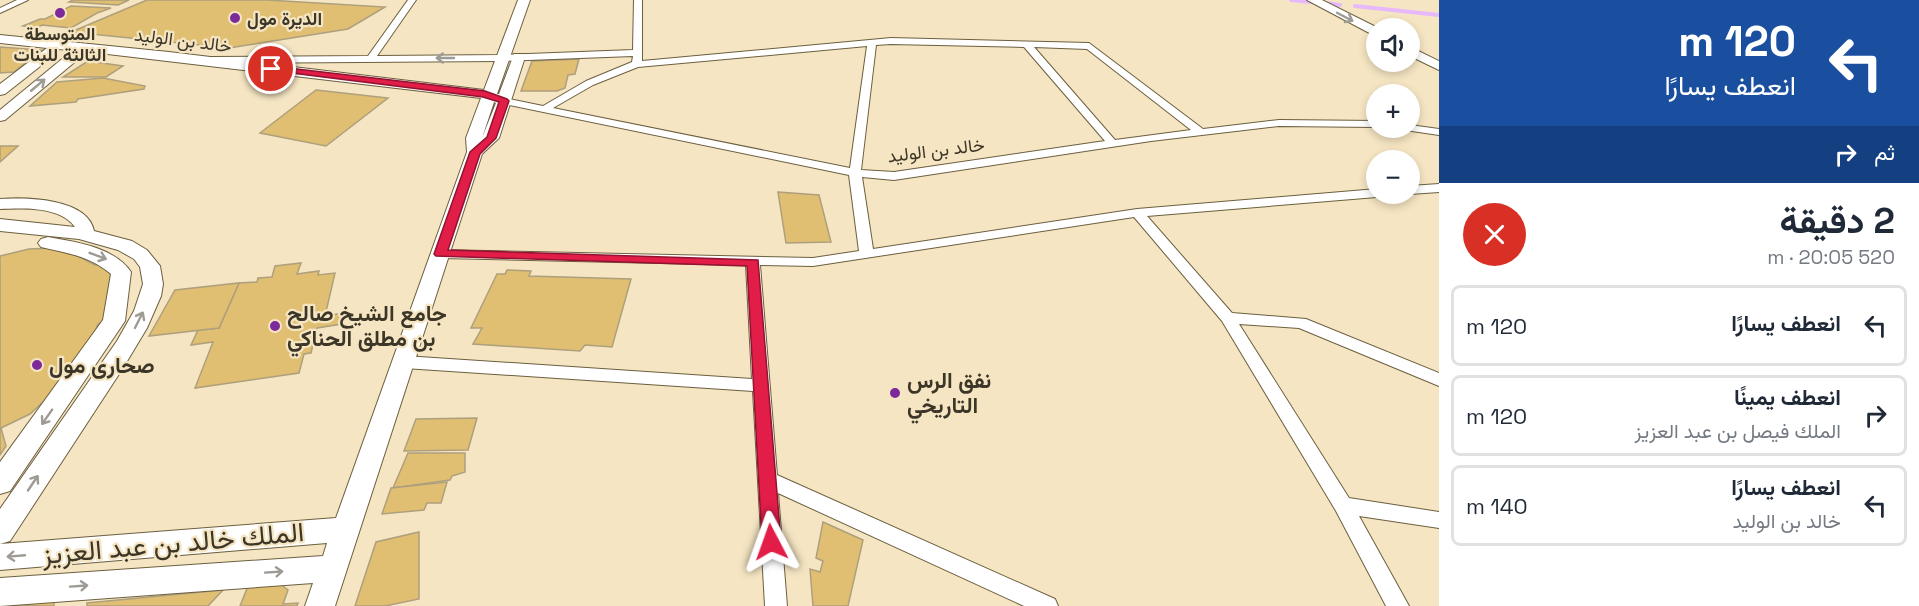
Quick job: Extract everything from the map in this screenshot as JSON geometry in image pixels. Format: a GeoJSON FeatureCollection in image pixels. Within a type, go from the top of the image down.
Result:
{"type":"FeatureCollection","features":[{"type":"Feature","properties":{"kind":"street"},"geometry":{"type":"LineString","coordinates":[[0,11],[24,0]]}},
{"type":"Feature","properties":{"kind":"street"},"geometry":{"type":"LineString","coordinates":[[371,58],[412,0]]}},
{"type":"Feature","properties":{"kind":"street"},"geometry":{"type":"LineString","coordinates":[[320,606],[475,152],[474,138],[524,0]]}},
{"type":"Feature","properties":{"kind":"street"},"geometry":{"type":"LineString","coordinates":[[475,152],[491,138],[538,0]]}},
{"type":"Feature","properties":{"kind":"street"},"geometry":{"type":"LineString","coordinates":[[637,58],[638,0]]}},
{"type":"Feature","properties":{"kind":"street"},"geometry":{"type":"LineString","coordinates":[[1313,0],[1366,23]]}},
{"type":"Feature","properties":{"kind":"street"},"geometry":{"type":"LineString","coordinates":[[1336,0],[1366,20]]}},
{"type":"Feature","properties":{"kind":"street"},"geometry":{"type":"LineString","coordinates":[[1429,0],[1439,0]]}},
{"type":"Feature","properties":{"kind":"street"},"geometry":{"type":"LineString","coordinates":[[0,4],[14,5]]}},
{"type":"Feature","properties":{"kind":"street","name":"خالد بن الوليد"},"geometry":{"type":"LineString","coordinates":[[0,39],[200,60],[504,101],[855,173],[894,176],[1112,143],[1279,123],[1366,124]]}},
{"type":"Feature","properties":{"kind":"street"},"geometry":{"type":"LineString","coordinates":[[1420,42],[1439,52]]}},
{"type":"Feature","properties":{"kind":"street"},"geometry":{"type":"LineString","coordinates":[[200,60],[637,58],[872,43],[1089,46],[1200,132]]}},
{"type":"Feature","properties":{"kind":"street"},"geometry":{"type":"LineString","coordinates":[[867,255],[855,173],[872,43]]}},
{"type":"Feature","properties":{"kind":"street"},"geometry":{"type":"LineString","coordinates":[[1026,44],[1112,143]]}},
{"type":"Feature","properties":{"kind":"street","name":"خالد بن الوليد"},"geometry":{"type":"LineString","coordinates":[[0,46],[489,99]]}},
{"type":"Feature","properties":{"kind":"street"},"geometry":{"type":"LineString","coordinates":[[0,91],[52,50]]}},
{"type":"Feature","properties":{"kind":"street"},"geometry":{"type":"LineString","coordinates":[[0,117],[77,53]]}},
{"type":"Feature","properties":{"kind":"street"},"geometry":{"type":"LineString","coordinates":[[1420,56],[1439,66]]}},
{"type":"Feature","properties":{"kind":"street"},"geometry":{"type":"LineString","coordinates":[[545,109],[564,95],[637,58]]}},
{"type":"Feature","properties":{"kind":"street"},"geometry":{"type":"LineString","coordinates":[[1420,129],[1439,132]]}},
{"type":"Feature","properties":{"kind":"street"},"geometry":{"type":"LineString","coordinates":[[1420,189],[1439,188]]}},
{"type":"Feature","properties":{"kind":"street"},"geometry":{"type":"LineString","coordinates":[[441,254],[753,263],[813,262],[1137,213],[1366,194]]}},
{"type":"Feature","properties":{"kind":"street"},"geometry":{"type":"LineString","coordinates":[[0,204],[47,206],[66,211],[84,223],[87,228],[86,234]]}},
{"type":"Feature","properties":{"kind":"street"},"geometry":{"type":"LineString","coordinates":[[1137,213],[1228,318],[1343,505],[1398,606]]}},
{"type":"Feature","properties":{"kind":"street"},"geometry":{"type":"LineString","coordinates":[[0,225],[86,234],[132,249],[149,265],[153,285],[142,315],[118,357],[0,532]]}},
{"type":"Feature","properties":{"kind":"street"},"geometry":{"type":"LineString","coordinates":[[0,236],[76,248],[107,259],[121,273],[114,321],[0,483]]}},
{"type":"Feature","properties":{"kind":"street"},"geometry":{"type":"LineString","coordinates":[[753,263],[776,606]]}},
{"type":"Feature","properties":{"kind":"street"},"geometry":{"type":"LineString","coordinates":[[1228,318],[1301,323],[1439,380]]}},
{"type":"Feature","properties":{"kind":"street"},"geometry":{"type":"LineString","coordinates":[[404,362],[761,386]]}},
{"type":"Feature","properties":{"kind":"street"},"geometry":{"type":"LineString","coordinates":[[767,479],[1047,606]]}},
{"type":"Feature","properties":{"kind":"street"},"geometry":{"type":"LineString","coordinates":[[1343,505],[1439,520]]}},
{"type":"Feature","properties":{"kind":"street","name":"الملك خالد بن عبد العزيز"},"geometry":{"type":"LineString","coordinates":[[0,557],[346,529]]}},
{"type":"Feature","properties":{"kind":"street","name":"الملك خالد بن عبد العزيز"},"geometry":{"type":"LineString","coordinates":[[0,592],[333,568]]}},
{"type":"Feature","properties":{"kind":"building"},"geometry":{"type":"Polygon","coordinates":[[[73,0],[129,0],[118,5],[69,2],[73,0]]]}},
{"type":"Feature","properties":{"kind":"building","name":"الديرة مول"},"geometry":{"type":"Polygon","coordinates":[[[147,0],[267,0],[385,7],[348,29],[229,48],[71,32],[147,0]]]}},
{"type":"Feature","properties":{"kind":"building"},"geometry":{"type":"Polygon","coordinates":[[[71,6],[111,8],[71,28],[23,26],[45,19],[71,6]]]}},
{"type":"Feature","properties":{"kind":"building"},"geometry":{"type":"Polygon","coordinates":[[[0,47],[42,50],[14,72],[0,73],[0,47]]]}},
{"type":"Feature","properties":{"kind":"building"},"geometry":{"type":"Polygon","coordinates":[[[579,59],[575,74],[568,75],[565,88],[557,91],[521,91],[532,61],[579,59]]]}},
{"type":"Feature","properties":{"kind":"building"},"geometry":{"type":"Polygon","coordinates":[[[88,61],[123,66],[106,77],[63,77],[88,61]]]}},
{"type":"Feature","properties":{"kind":"building"},"geometry":{"type":"Polygon","coordinates":[[[103,78],[145,86],[144,89],[78,99],[76,102],[30,106],[57,82],[103,78]]]}},
{"type":"Feature","properties":{"kind":"building"},"geometry":{"type":"Polygon","coordinates":[[[316,90],[388,98],[326,146],[260,133],[316,90]]]}},
{"type":"Feature","properties":{"kind":"building"},"geometry":{"type":"Polygon","coordinates":[[[0,146],[18,146],[0,162],[0,146]]]}},
{"type":"Feature","properties":{"kind":"building"},"geometry":{"type":"Polygon","coordinates":[[[778,192],[819,195],[831,242],[786,243],[778,192]]]}},
{"type":"Feature","properties":{"kind":"building","name":"صحارى مول"},"geometry":{"type":"Polygon","coordinates":[[[52,248],[70,252],[95,265],[106,264],[112,269],[108,319],[98,324],[92,340],[56,390],[30,414],[1,428],[6,446],[0,455],[0,256],[29,249],[52,248]]]}},
{"type":"Feature","properties":{"kind":"building","name":"جامع الشيخ صالح بن مطلق الحناكي"},"geometry":{"type":"Polygon","coordinates":[[[301,263],[297,274],[319,271],[318,275],[335,273],[325,316],[344,313],[342,324],[317,328],[311,353],[304,354],[299,373],[195,388],[213,342],[191,345],[198,330],[219,328],[239,283],[257,282],[258,278],[272,277],[275,266],[301,263]]]}},
{"type":"Feature","properties":{"kind":"building"},"geometry":{"type":"Polygon","coordinates":[[[507,270],[531,271],[529,276],[631,279],[612,347],[585,345],[580,351],[473,344],[482,328],[471,328],[497,274],[505,274],[507,270]]]}},
{"type":"Feature","properties":{"kind":"building"},"geometry":{"type":"Polygon","coordinates":[[[239,283],[219,328],[149,336],[175,290],[239,283]]]}},
{"type":"Feature","properties":{"kind":"building"},"geometry":{"type":"Polygon","coordinates":[[[477,418],[468,450],[404,451],[416,419],[477,418]]]}},
{"type":"Feature","properties":{"kind":"building"},"geometry":{"type":"Polygon","coordinates":[[[408,453],[465,453],[465,472],[452,476],[450,480],[393,488],[408,453]]]}},
{"type":"Feature","properties":{"kind":"building"},"geometry":{"type":"Polygon","coordinates":[[[447,482],[441,503],[427,503],[424,510],[382,514],[391,488],[447,482]]]}},
{"type":"Feature","properties":{"kind":"building"},"geometry":{"type":"Polygon","coordinates":[[[823,522],[863,540],[848,606],[813,606],[810,569],[820,572],[823,561],[816,558],[823,522]]]}},
{"type":"Feature","properties":{"kind":"building"},"geometry":{"type":"Polygon","coordinates":[[[419,532],[419,599],[385,606],[355,606],[376,542],[419,532]]]}},
{"type":"Feature","properties":{"kind":"building"},"geometry":{"type":"Polygon","coordinates":[[[279,583],[288,590],[283,604],[298,603],[297,606],[240,606],[248,586],[279,583]]]}},
{"type":"Feature","properties":{"kind":"building"},"geometry":{"type":"Polygon","coordinates":[[[223,590],[208,606],[87,606],[87,603],[223,590]]]}},
{"type":"Feature","properties":{"kind":"building"},"geometry":{"type":"Polygon","coordinates":[[[54,596],[54,606],[0,606],[0,602],[54,596]]]}},
{"type":"Feature","properties":{"kind":"waterway"},"geometry":{"type":"LineString","coordinates":[[1291,0],[1311,2]]}},
{"type":"Feature","properties":{"kind":"waterway"},"geometry":{"type":"LineString","coordinates":[[1325,3],[1340,5]]}},
{"type":"Feature","properties":{"kind":"waterway"},"geometry":{"type":"LineString","coordinates":[[1355,6],[1439,15]]}},
{"type":"Feature","properties":{"kind":"place","name":"المتوسطة الثالثة للبنات"},"geometry":{"type":"Point","coordinates":[60,13]}},
{"type":"Feature","properties":{"kind":"place","name":"الديرة مول"},"geometry":{"type":"Point","coordinates":[235,18]}},
{"type":"Feature","properties":{"kind":"place","name":"جامع الشيخ صالح بن مطلق الحناكي"},"geometry":{"type":"Point","coordinates":[275,326]}},
{"type":"Feature","properties":{"kind":"place","name":"صحارى مول"},"geometry":{"type":"Point","coordinates":[37,365]}},
{"type":"Feature","properties":{"kind":"place","name":"نفق الرس التاريخي"},"geometry":{"type":"Point","coordinates":[895,393]}},
{"type":"Feature","properties":{"kind":"route"},"geometry":{"type":"LineString","coordinates":[[271,69],[485,94],[504,101],[491,138],[475,152],[441,254],[753,263],[771,542]]}}]}
